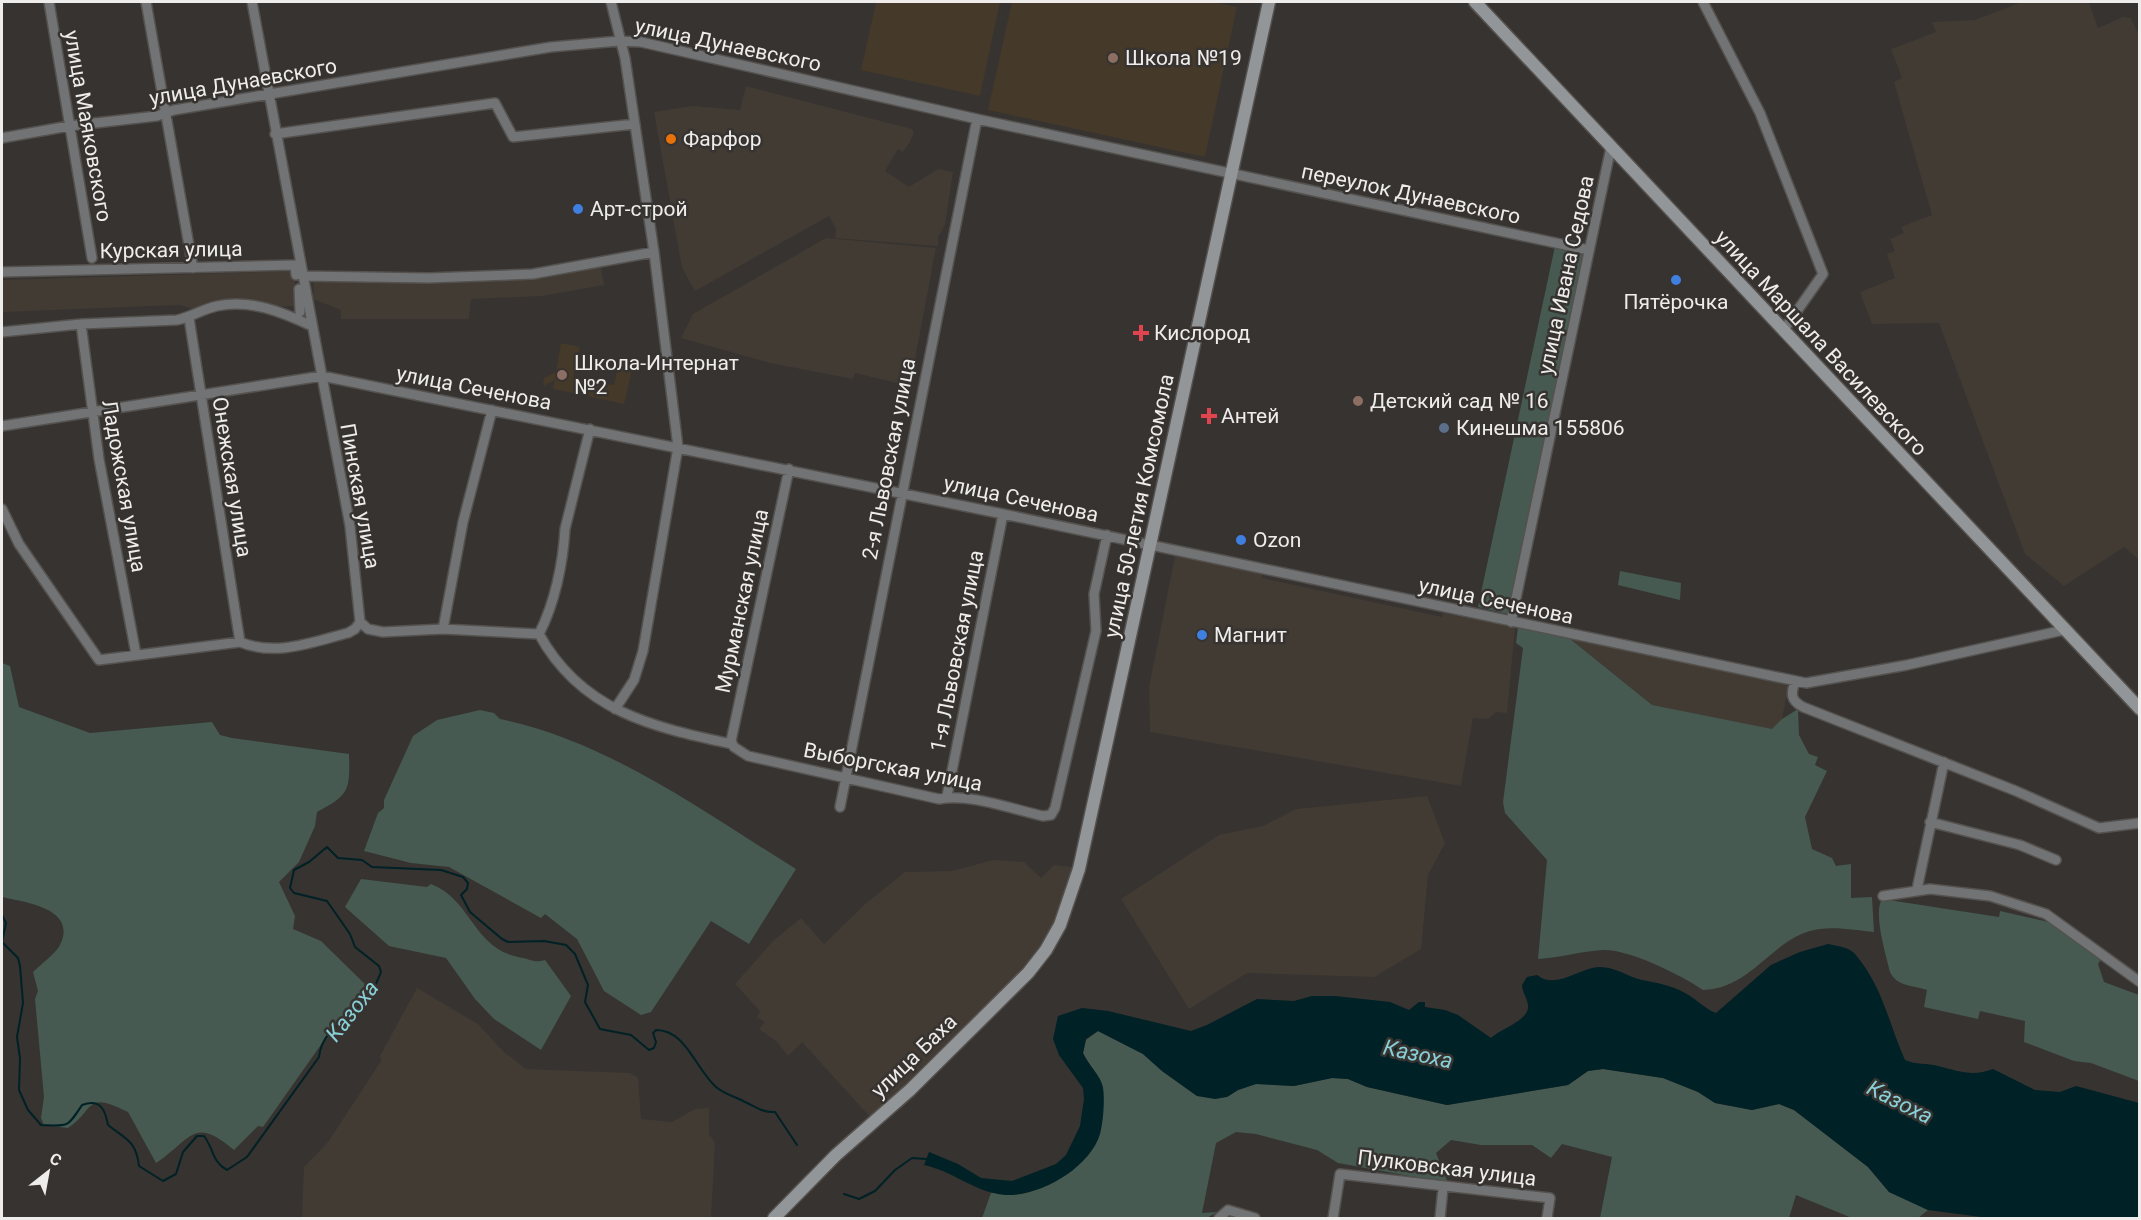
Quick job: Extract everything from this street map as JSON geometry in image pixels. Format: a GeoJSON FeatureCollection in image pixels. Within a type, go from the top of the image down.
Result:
{"type":"FeatureCollection","features":[{"type":"Feature","properties":{"kind":"main road","name":"улица 50-летия Комсомола"},"geometry":{"type":"LineString","coordinates":[[1028,973],[1053,938],[1072,893],[1152,545],[1268,2]]}},
{"type":"Feature","properties":{"kind":"main road","name":"улица Маршала Василевского"},"geometry":{"type":"LineString","coordinates":[[1475,2],[2139,709]]}},
{"type":"Feature","properties":{"kind":"main road","name":"улица Баха"},"geometry":{"type":"LineString","coordinates":[[774,1218],[825,1165],[910,1090],[1028,973]]}},
{"type":"Feature","properties":{"kind":"street","name":"улица Маяковского"},"geometry":{"type":"LineString","coordinates":[[48,2],[93,258]]}},
{"type":"Feature","properties":{"kind":"street"},"geometry":{"type":"LineString","coordinates":[[146,2],[193,268]]}},
{"type":"Feature","properties":{"kind":"street","name":"Пинская улица"},"geometry":{"type":"LineString","coordinates":[[252,2],[350,526],[360,622]]}},
{"type":"Feature","properties":{"kind":"street"},"geometry":{"type":"LineString","coordinates":[[610,2],[635,124],[654,252],[678,447],[643,651],[634,680],[615,709]]}},
{"type":"Feature","properties":{"kind":"street"},"geometry":{"type":"LineString","coordinates":[[1702,2],[1760,112],[1823,274],[1783,331]]}},
{"type":"Feature","properties":{"kind":"street","name":"улица Дунаевского"},"geometry":{"type":"LineString","coordinates":[[2,138],[166,113],[551,47],[619,40],[690,52],[976,119],[1230,174]]}},
{"type":"Feature","properties":{"kind":"street"},"geometry":{"type":"LineString","coordinates":[[275,134],[495,103],[513,137],[635,124]]}},
{"type":"Feature","properties":{"kind":"street","name":"2-я Львовская улица"},"geometry":{"type":"LineString","coordinates":[[840,807],[843,778],[976,119]]}},
{"type":"Feature","properties":{"kind":"street","name":"улица Ивана Седова"},"geometry":{"type":"LineString","coordinates":[[1511,622],[1611,147]]}},
{"type":"Feature","properties":{"kind":"street","name":"переулок Дунаевского"},"geometry":{"type":"LineString","coordinates":[[1230,174],[1584,249]]}},
{"type":"Feature","properties":{"kind":"street"},"geometry":{"type":"LineString","coordinates":[[302,276],[452,277],[533,274],[654,252]]}},
{"type":"Feature","properties":{"kind":"street","name":"Курская улица"},"geometry":{"type":"LineString","coordinates":[[2,272],[295,265],[302,305],[300,312]]}},
{"type":"Feature","properties":{"kind":"street"},"geometry":{"type":"LineString","coordinates":[[2,332],[81,324],[189,318],[215,306],[258,305],[282,312],[312,326]]}},
{"type":"Feature","properties":{"kind":"street","name":"Онежская улица"},"geometry":{"type":"LineString","coordinates":[[189,318],[240,642]]}},
{"type":"Feature","properties":{"kind":"street","name":"Ладожская улица"},"geometry":{"type":"LineString","coordinates":[[81,324],[92,412],[136,654]]}},
{"type":"Feature","properties":{"kind":"street","name":"улица Сеченова"},"geometry":{"type":"LineString","coordinates":[[2,426],[322,376],[900,492],[1806,683],[1907,665],[2064,630]]}},
{"type":"Feature","properties":{"kind":"street"},"geometry":{"type":"LineString","coordinates":[[443,629],[463,522],[492,410]]}},
{"type":"Feature","properties":{"kind":"street"},"geometry":{"type":"LineString","coordinates":[[2,509],[19,544],[99,660],[240,642],[254,648],[287,648],[348,633],[356,629],[360,622],[368,629],[383,632],[443,629],[539,634],[547,618],[564,545],[565,529],[590,429]]}},
{"type":"Feature","properties":{"kind":"street","name":"Мурманская улица"},"geometry":{"type":"LineString","coordinates":[[732,742],[789,470]]}},
{"type":"Feature","properties":{"kind":"street","name":"1-я Львовская улица"},"geometry":{"type":"LineString","coordinates":[[947,795],[1004,514]]}},
{"type":"Feature","properties":{"kind":"street","name":"Выборгская улица"},"geometry":{"type":"LineString","coordinates":[[539,634],[572,680],[597,700],[615,709],[692,736],[732,742],[748,756],[939,798],[947,795],[1043,816],[1051,815],[1060,795],[1096,631],[1094,594],[1107,535]]}},
{"type":"Feature","properties":{"kind":"street"},"geometry":{"type":"LineString","coordinates":[[1795,681],[1791,694],[1793,700],[1803,706],[1944,762],[2099,828],[2139,823]]}},
{"type":"Feature","properties":{"kind":"street"},"geometry":{"type":"LineString","coordinates":[[1917,889],[1944,762]]}},
{"type":"Feature","properties":{"kind":"street"},"geometry":{"type":"LineString","coordinates":[[1930,822],[2020,845],[2056,860]]}},
{"type":"Feature","properties":{"kind":"street"},"geometry":{"type":"LineString","coordinates":[[1883,896],[1917,889],[1990,896],[2046,914],[2139,982]]}},
{"type":"Feature","properties":{"kind":"street","name":"Пулковская улица"},"geometry":{"type":"LineString","coordinates":[[1334,1218],[1340,1174],[1443,1188],[1551,1198],[1547,1218]]}},
{"type":"Feature","properties":{"kind":"street"},"geometry":{"type":"LineString","coordinates":[[1440,1218],[1443,1188]]}},
{"type":"Feature","properties":{"kind":"street"},"geometry":{"type":"LineString","coordinates":[[1220,1218],[1228,1210],[1255,1218]]}},
{"type":"Feature","properties":{"kind":"shaded area"},"geometry":{"type":"Polygon","coordinates":[[[876,2],[1000,2],[980,96],[861,70],[876,2]]]}},
{"type":"Feature","properties":{"kind":"shaded area","name":"Школа №19"},"geometry":{"type":"Polygon","coordinates":[[[1012,2],[1213,2],[1237,7],[1205,157],[988,110],[1012,2]]]}},
{"type":"Feature","properties":{"kind":"shaded area"},"geometry":{"type":"Polygon","coordinates":[[[2022,2],[2089,2],[2098,28],[2123,17],[2131,18],[2139,35],[2139,560],[2124,547],[2064,586],[2025,554],[1939,323],[1872,324],[1860,292],[1895,278],[1887,254],[1895,251],[1890,239],[1904,233],[1901,227],[1932,215],[1894,82],[1902,78],[1891,49],[1936,32],[1932,22],[1975,20],[2022,2]]]}},
{"type":"Feature","properties":{"kind":"shaded area"},"geometry":{"type":"Polygon","coordinates":[[[746,86],[912,129],[914,133],[909,143],[903,152],[898,149],[885,171],[909,187],[938,169],[953,172],[945,225],[938,237],[938,246],[835,238],[836,229],[829,216],[695,291],[682,268],[654,112],[692,106],[740,110],[746,86]]]}},
{"type":"Feature","properties":{"kind":"shaded area"},"geometry":{"type":"Polygon","coordinates":[[[826,238],[936,248],[910,386],[855,373],[853,379],[770,363],[681,338],[693,314],[826,238]]]}},
{"type":"Feature","properties":{"kind":"shaded area"},"geometry":{"type":"Polygon","coordinates":[[[601,267],[604,285],[542,296],[471,299],[469,319],[341,319],[341,310],[313,299],[314,279],[433,284],[541,279],[601,267]]]}},
{"type":"Feature","properties":{"kind":"shaded area"},"geometry":{"type":"Polygon","coordinates":[[[294,271],[296,306],[193,309],[180,305],[2,312],[2,280],[294,271]]]}},
{"type":"Feature","properties":{"kind":"shaded area","name":"Школа-Интернат №2"},"geometry":{"type":"Polygon","coordinates":[[[561,343],[580,347],[573,378],[614,385],[620,356],[635,358],[624,404],[553,389],[555,380],[543,386],[544,378],[556,372],[561,343]]]}},
{"type":"Feature","properties":{"kind":"shaded area"},"geometry":{"type":"Polygon","coordinates":[[[1175,556],[1262,574],[1262,578],[1442,617],[1443,613],[1515,627],[1507,713],[1496,712],[1488,719],[1473,718],[1461,786],[1150,732],[1149,687],[1175,556]]]}},
{"type":"Feature","properties":{"kind":"shaded area"},"geometry":{"type":"Polygon","coordinates":[[[1569,638],[1789,684],[1782,719],[1772,730],[1652,705],[1569,638]]]}},
{"type":"Feature","properties":{"kind":"shaded area"},"geometry":{"type":"Polygon","coordinates":[[[1427,796],[1445,843],[1428,875],[1421,949],[1374,977],[1247,973],[1189,1009],[1121,899],[1219,835],[1263,826],[1296,809],[1427,796]]]}},
{"type":"Feature","properties":{"kind":"shaded area"},"geometry":{"type":"Polygon","coordinates":[[[993,860],[1024,862],[1041,878],[1054,865],[1073,867],[1061,910],[1032,959],[871,1118],[802,1042],[788,1056],[776,1041],[759,1029],[765,1022],[757,1017],[760,1011],[735,984],[774,940],[801,918],[824,944],[864,905],[905,872],[952,871],[993,860]]]}},
{"type":"Feature","properties":{"kind":"shaded area"},"geometry":{"type":"Polygon","coordinates":[[[417,988],[478,1024],[504,1052],[526,1069],[630,1073],[638,1078],[641,1119],[672,1122],[695,1109],[709,1108],[709,1134],[715,1143],[711,1218],[302,1218],[304,1167],[328,1142],[381,1061],[380,1056],[417,988]]]}},
{"type":"Feature","properties":{"kind":"green space"},"geometry":{"type":"Polygon","coordinates":[[[1555,246],[1584,253],[1508,614],[1478,607],[1555,246]]]}},
{"type":"Feature","properties":{"kind":"green space"},"geometry":{"type":"Polygon","coordinates":[[[1620,571],[1681,583],[1680,600],[1618,585],[1620,571]]]}},
{"type":"Feature","properties":{"kind":"green space"},"geometry":{"type":"Polygon","coordinates":[[[1518,627],[1569,638],[1652,705],[1772,729],[1782,719],[1798,709],[1799,735],[1809,754],[1818,757],[1815,765],[1827,771],[1805,817],[1812,849],[1832,858],[1836,866],[1851,864],[1851,898],[1872,897],[1874,932],[1834,928],[1810,931],[1782,945],[1734,982],[1703,990],[1654,964],[1614,951],[1603,950],[1538,959],[1547,860],[1505,813],[1503,802],[1523,648],[1516,643],[1518,627]]]}},
{"type":"Feature","properties":{"kind":"green space"},"geometry":{"type":"Polygon","coordinates":[[[2,663],[10,666],[19,707],[90,733],[212,722],[220,735],[232,738],[349,754],[346,790],[336,801],[317,812],[315,826],[299,862],[279,882],[295,916],[293,929],[321,941],[371,990],[325,1039],[263,1127],[258,1126],[234,1150],[210,1134],[201,1132],[193,1134],[156,1163],[128,1112],[97,1102],[68,1128],[44,1125],[41,1118],[44,1097],[35,999],[38,991],[33,972],[58,948],[64,933],[62,923],[46,909],[2,897],[2,663]]]}},
{"type":"Feature","properties":{"kind":"green space"},"geometry":{"type":"Polygon","coordinates":[[[480,710],[494,713],[500,719],[579,744],[617,761],[690,802],[796,869],[749,944],[711,921],[651,1012],[641,1015],[604,991],[577,939],[545,914],[541,918],[449,867],[411,863],[364,851],[378,813],[384,808],[384,800],[413,736],[437,720],[480,710]]]}},
{"type":"Feature","properties":{"kind":"green space"},"geometry":{"type":"Polygon","coordinates":[[[361,879],[427,887],[431,884],[445,891],[456,901],[493,946],[506,953],[534,961],[545,960],[571,996],[541,1050],[494,1019],[475,999],[446,958],[389,946],[345,907],[361,879]]]}},
{"type":"Feature","properties":{"kind":"green space"},"geometry":{"type":"Polygon","coordinates":[[[1882,899],[1999,917],[2000,911],[2062,925],[2063,932],[2071,933],[2102,958],[2098,964],[2104,982],[2139,995],[2139,1081],[2091,1063],[2074,1061],[2024,1042],[2025,1021],[1980,1011],[1978,1019],[1924,1007],[1927,990],[1901,983],[1890,972],[1880,924],[1882,899]]]}},
{"type":"Feature","properties":{"kind":"green space"},"geometry":{"type":"Polygon","coordinates":[[[1098,1031],[1143,1054],[1197,1096],[1227,1097],[1238,1090],[1256,1084],[1294,1086],[1332,1078],[1348,1079],[1367,1087],[1447,1105],[1568,1085],[1588,1071],[1603,1069],[1663,1078],[1698,1092],[1715,1103],[1752,1110],[1779,1104],[1794,1110],[1868,1167],[1889,1192],[1928,1210],[1918,1218],[1852,1218],[1796,1195],[1789,1218],[1600,1218],[1612,1157],[1562,1144],[1551,1158],[1532,1145],[1481,1145],[1451,1140],[1436,1153],[1448,1183],[1338,1163],[1317,1150],[1256,1134],[1236,1132],[1216,1143],[1202,1213],[1217,1212],[1207,1218],[982,1218],[991,1193],[1021,1194],[1049,1185],[1071,1170],[1099,1134],[1103,1087],[1083,1053],[1086,1040],[1098,1031]]]}},
{"type":"Feature","properties":{"kind":"water"},"geometry":{"type":"Polygon","coordinates":[[[1828,944],[1850,950],[1864,966],[1879,992],[1905,1060],[1965,1072],[1978,1073],[1993,1069],[2035,1090],[2060,1092],[2076,1086],[2139,1103],[2139,1218],[1989,1218],[1928,1210],[1889,1192],[1868,1167],[1794,1110],[1779,1104],[1752,1110],[1715,1103],[1698,1092],[1663,1078],[1603,1069],[1588,1071],[1568,1085],[1447,1105],[1367,1087],[1348,1079],[1332,1078],[1294,1086],[1256,1084],[1238,1090],[1227,1097],[1215,1099],[1197,1096],[1143,1054],[1098,1031],[1086,1039],[1083,1053],[1102,1083],[1104,1099],[1102,1124],[1094,1146],[1075,1169],[1047,1186],[1033,1191],[1005,1195],[983,1190],[924,1165],[929,1152],[958,1164],[981,1178],[1012,1181],[1056,1164],[1066,1155],[1080,1126],[1084,1099],[1083,1088],[1059,1055],[1053,1039],[1058,1016],[1082,1008],[1108,1011],[1191,1031],[1257,999],[1294,1001],[1312,996],[1335,996],[1390,1002],[1409,1010],[1419,1002],[1425,1002],[1425,1007],[1458,1015],[1491,1038],[1518,1021],[1526,1013],[1528,1005],[1522,985],[1527,977],[1537,975],[1544,979],[1559,980],[1598,967],[1609,968],[1674,988],[1716,1013],[1771,965],[1800,952],[1828,944]]]}},
{"type":"Feature","properties":{"kind":"waterway","name":"Казоха"},"geometry":{"type":"LineString","coordinates":[[2,915],[6,923],[2,942],[18,958],[20,966],[23,1003],[17,1037],[20,1058],[19,1090],[28,1110],[41,1125],[62,1125],[70,1122],[82,1105],[93,1103],[101,1106],[108,1125],[133,1146],[139,1166],[163,1181],[176,1174],[183,1152],[197,1136],[204,1136],[218,1163],[227,1170],[247,1157],[319,1057],[321,1047],[330,1032],[365,1001],[374,987],[381,972],[379,966],[355,947],[350,934],[327,901],[294,893],[290,888],[294,870],[309,862],[327,847],[338,858],[362,860],[372,867],[441,870],[463,877],[468,883],[467,889],[461,895],[470,912],[502,939],[508,942],[544,941],[566,945],[575,954],[588,985],[585,1002],[600,1029],[631,1035],[649,1050],[654,1048],[656,1042],[653,1033],[656,1030],[675,1036],[683,1043],[716,1087],[726,1094],[767,1112],[775,1112],[797,1145]]}},
{"type":"Feature","properties":{"kind":"waterway","name":"Казоха"},"geometry":{"type":"LineString","coordinates":[[844,1194],[859,1199],[875,1191],[895,1170],[912,1158],[926,1159]]}},
{"type":"Feature","properties":{"kind":"place","name":"Школа №19"},"geometry":{"type":"Point","coordinates":[1113,58]}},
{"type":"Feature","properties":{"kind":"place","name":"Фарфор"},"geometry":{"type":"Point","coordinates":[671,139]}},
{"type":"Feature","properties":{"kind":"place","name":"Арт-строй"},"geometry":{"type":"Point","coordinates":[578,209]}},
{"type":"Feature","properties":{"kind":"place","name":"Пятёрочка"},"geometry":{"type":"Point","coordinates":[1676,280]}},
{"type":"Feature","properties":{"kind":"place","name":"Кислород"},"geometry":{"type":"Point","coordinates":[1141,333]}},
{"type":"Feature","properties":{"kind":"place","name":"Школа-Интернат №2"},"geometry":{"type":"Point","coordinates":[562,375]}},
{"type":"Feature","properties":{"kind":"place","name":"Детский сад № 16"},"geometry":{"type":"Point","coordinates":[1358,401]}},
{"type":"Feature","properties":{"kind":"place","name":"Антей"},"geometry":{"type":"Point","coordinates":[1209,416]}},
{"type":"Feature","properties":{"kind":"place","name":"Кинешма 155806"},"geometry":{"type":"Point","coordinates":[1444,428]}},
{"type":"Feature","properties":{"kind":"place","name":"Ozon"},"geometry":{"type":"Point","coordinates":[1241,540]}},
{"type":"Feature","properties":{"kind":"place","name":"Магнит"},"geometry":{"type":"Point","coordinates":[1202,635]}}]}
